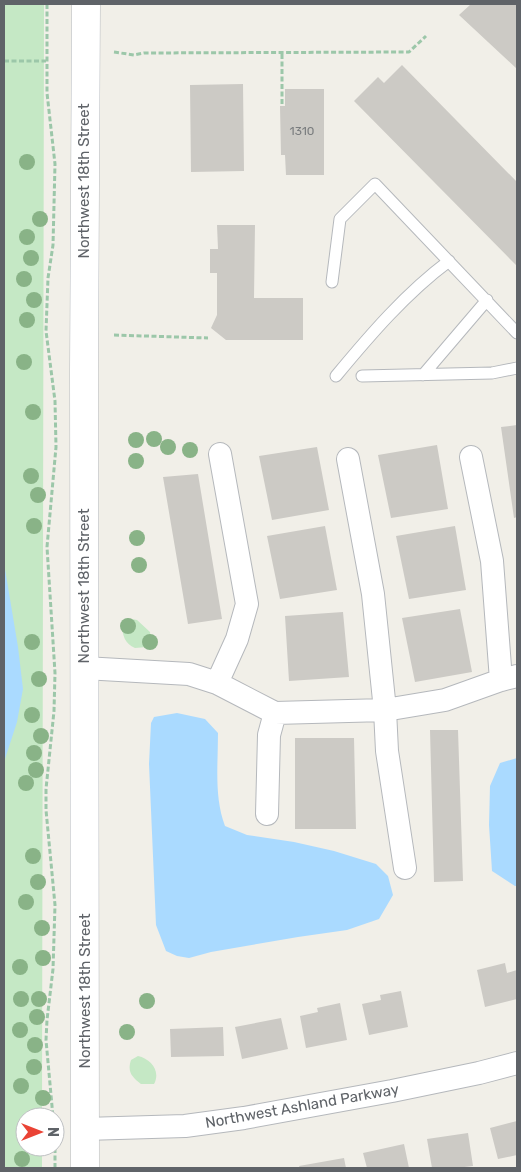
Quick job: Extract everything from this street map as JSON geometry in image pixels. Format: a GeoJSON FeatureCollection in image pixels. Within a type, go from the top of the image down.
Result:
{"type":"FeatureCollection","features":[{"type":"Feature","properties":{"kind":"main road","name":"Northwest 18th Street"},"geometry":{"type":"LineString","coordinates":[[85,1168],[86,4]]}},
{"type":"Feature","properties":{"kind":"street"},"geometry":{"type":"LineString","coordinates":[[217,683],[237,639],[248,604],[220,454]]}},
{"type":"Feature","properties":{"kind":"street"},"geometry":{"type":"LineString","coordinates":[[84,668],[189,674],[217,683],[275,713],[385,710],[445,700],[509,678],[492,561],[471,457]]}},
{"type":"Feature","properties":{"kind":"street"},"geometry":{"type":"LineString","coordinates":[[348,459],[373,594],[385,710],[387,751],[405,868]]}},
{"type":"Feature","properties":{"kind":"street"},"geometry":{"type":"LineString","coordinates":[[267,814],[269,735],[275,713]]}},
{"type":"Feature","properties":{"kind":"street","name":"Northwest Ashland Parkway"},"geometry":{"type":"LineString","coordinates":[[84,1129],[185,1126],[244,1118],[401,1090],[517,1063]]}},
{"type":"Feature","properties":{"kind":"lane"},"geometry":{"type":"LineString","coordinates":[[332,282],[340,219],[375,184],[517,332]]}},
{"type":"Feature","properties":{"kind":"lane"},"geometry":{"type":"LineString","coordinates":[[336,376],[372,333],[433,272],[449,261]]}},
{"type":"Feature","properties":{"kind":"lane"},"geometry":{"type":"LineString","coordinates":[[423,374],[486,300]]}},
{"type":"Feature","properties":{"kind":"lane"},"geometry":{"type":"LineString","coordinates":[[362,376],[492,373],[517,368]]}},
{"type":"Feature","properties":{"kind":"path"},"geometry":{"type":"LineString","coordinates":[[47,4],[47,93],[55,164],[54,245],[48,278],[46,330],[55,401],[56,447],[47,547],[55,673],[54,711],[46,789],[46,810],[55,904],[46,1040],[52,1107]]}},
{"type":"Feature","properties":{"kind":"path"},"geometry":{"type":"LineString","coordinates":[[114,52],[134,55],[144,53],[282,54],[410,52],[426,36]]}},
{"type":"Feature","properties":{"kind":"path"},"geometry":{"type":"LineString","coordinates":[[282,54],[282,104]]}},
{"type":"Feature","properties":{"kind":"path"},"geometry":{"type":"LineString","coordinates":[[4,61],[46,61]]}},
{"type":"Feature","properties":{"kind":"path"},"geometry":{"type":"LineString","coordinates":[[114,335],[208,338]]}},
{"type":"Feature","properties":{"kind":"green space"},"geometry":{"type":"Polygon","coordinates":[[[4,4],[44,4],[42,1107],[15,1107],[15,1157],[42,1157],[42,1168],[4,1168],[4,4]]]}},
{"type":"Feature","properties":{"kind":"green space"},"geometry":{"type":"Polygon","coordinates":[[[127,618],[137,620],[150,632],[151,641],[147,647],[135,648],[126,642],[122,624],[127,618]]]}},
{"type":"Feature","properties":{"kind":"green space"},"geometry":{"type":"Polygon","coordinates":[[[138,1056],[154,1066],[156,1079],[154,1084],[141,1084],[131,1074],[131,1060],[138,1056]]]}},
{"type":"Feature","properties":{"kind":"water"},"geometry":{"type":"Polygon","coordinates":[[[4,563],[23,689],[17,722],[4,762],[4,563]]]}},
{"type":"Feature","properties":{"kind":"water"},"geometry":{"type":"Polygon","coordinates":[[[177,713],[205,719],[218,733],[218,792],[225,826],[247,835],[294,842],[334,851],[376,864],[388,876],[393,895],[379,919],[347,930],[211,952],[189,958],[177,956],[166,951],[156,925],[149,764],[151,723],[154,717],[177,713]]]}},
{"type":"Feature","properties":{"kind":"water"},"geometry":{"type":"Polygon","coordinates":[[[517,758],[517,886],[515,886],[492,871],[489,825],[490,786],[500,763],[517,758]]]}},
{"type":"Feature","properties":{"kind":"building"},"geometry":{"type":"Polygon","coordinates":[[[471,4],[517,4],[517,69],[459,15],[471,4]]]}},
{"type":"Feature","properties":{"kind":"building"},"geometry":{"type":"Polygon","coordinates":[[[402,65],[517,182],[517,266],[354,101],[378,77],[384,83],[402,65]]]}},
{"type":"Feature","properties":{"kind":"building"},"geometry":{"type":"Polygon","coordinates":[[[243,84],[244,171],[191,172],[190,85],[243,84]]]}},
{"type":"Feature","properties":{"kind":"building"},"geometry":{"type":"Polygon","coordinates":[[[285,89],[324,89],[324,175],[286,175],[285,155],[281,155],[280,106],[285,106],[285,89]]]}},
{"type":"Feature","properties":{"kind":"building"},"geometry":{"type":"Polygon","coordinates":[[[217,225],[255,225],[254,298],[303,298],[303,340],[226,340],[211,328],[217,315],[217,273],[210,273],[210,249],[218,249],[217,225]]]}},
{"type":"Feature","properties":{"kind":"building"},"geometry":{"type":"Polygon","coordinates":[[[517,425],[517,517],[514,518],[501,427],[517,425]]]}},
{"type":"Feature","properties":{"kind":"building"},"geometry":{"type":"Polygon","coordinates":[[[437,445],[448,509],[391,518],[378,455],[437,445]]]}},
{"type":"Feature","properties":{"kind":"building"},"geometry":{"type":"Polygon","coordinates":[[[317,447],[329,510],[272,520],[259,456],[317,447]]]}},
{"type":"Feature","properties":{"kind":"building"},"geometry":{"type":"Polygon","coordinates":[[[198,474],[222,619],[188,624],[163,477],[198,474]]]}},
{"type":"Feature","properties":{"kind":"building"},"geometry":{"type":"Polygon","coordinates":[[[325,526],[337,590],[280,599],[267,536],[325,526]]]}},
{"type":"Feature","properties":{"kind":"building"},"geometry":{"type":"Polygon","coordinates":[[[455,526],[466,590],[409,599],[396,536],[455,526]]]}},
{"type":"Feature","properties":{"kind":"building"},"geometry":{"type":"Polygon","coordinates":[[[460,609],[472,672],[415,682],[402,618],[460,609]]]}},
{"type":"Feature","properties":{"kind":"building"},"geometry":{"type":"Polygon","coordinates":[[[343,612],[349,677],[289,681],[285,616],[343,612]]]}},
{"type":"Feature","properties":{"kind":"building"},"geometry":{"type":"Polygon","coordinates":[[[430,730],[458,730],[463,881],[434,882],[430,730]]]}},
{"type":"Feature","properties":{"kind":"building"},"geometry":{"type":"Polygon","coordinates":[[[295,738],[354,738],[356,829],[295,829],[295,738]]]}},
{"type":"Feature","properties":{"kind":"building"},"geometry":{"type":"Polygon","coordinates":[[[505,963],[507,973],[517,970],[517,999],[485,1007],[477,970],[505,963]]]}},
{"type":"Feature","properties":{"kind":"building"},"geometry":{"type":"Polygon","coordinates":[[[401,991],[408,1027],[369,1035],[362,1004],[381,1000],[380,995],[401,991]]]}},
{"type":"Feature","properties":{"kind":"building"},"geometry":{"type":"Polygon","coordinates":[[[340,1003],[347,1040],[306,1048],[300,1016],[318,1012],[317,1008],[340,1003]]]}},
{"type":"Feature","properties":{"kind":"building"},"geometry":{"type":"Polygon","coordinates":[[[281,1018],[288,1049],[242,1059],[235,1027],[281,1018]]]}},
{"type":"Feature","properties":{"kind":"building"},"geometry":{"type":"Polygon","coordinates":[[[223,1027],[224,1056],[171,1057],[170,1029],[223,1027]]]}},
{"type":"Feature","properties":{"kind":"building"},"geometry":{"type":"Polygon","coordinates":[[[517,1121],[517,1155],[498,1159],[490,1128],[517,1121]]]}},
{"type":"Feature","properties":{"kind":"building"},"geometry":{"type":"Polygon","coordinates":[[[468,1133],[473,1166],[432,1168],[427,1139],[468,1133]]]}},
{"type":"Feature","properties":{"kind":"building"},"geometry":{"type":"Polygon","coordinates":[[[404,1144],[409,1168],[367,1168],[363,1153],[404,1144]]]}},
{"type":"Feature","properties":{"kind":"building"},"geometry":{"type":"Polygon","coordinates":[[[344,1158],[346,1168],[300,1168],[299,1166],[344,1158]]]}}]}
